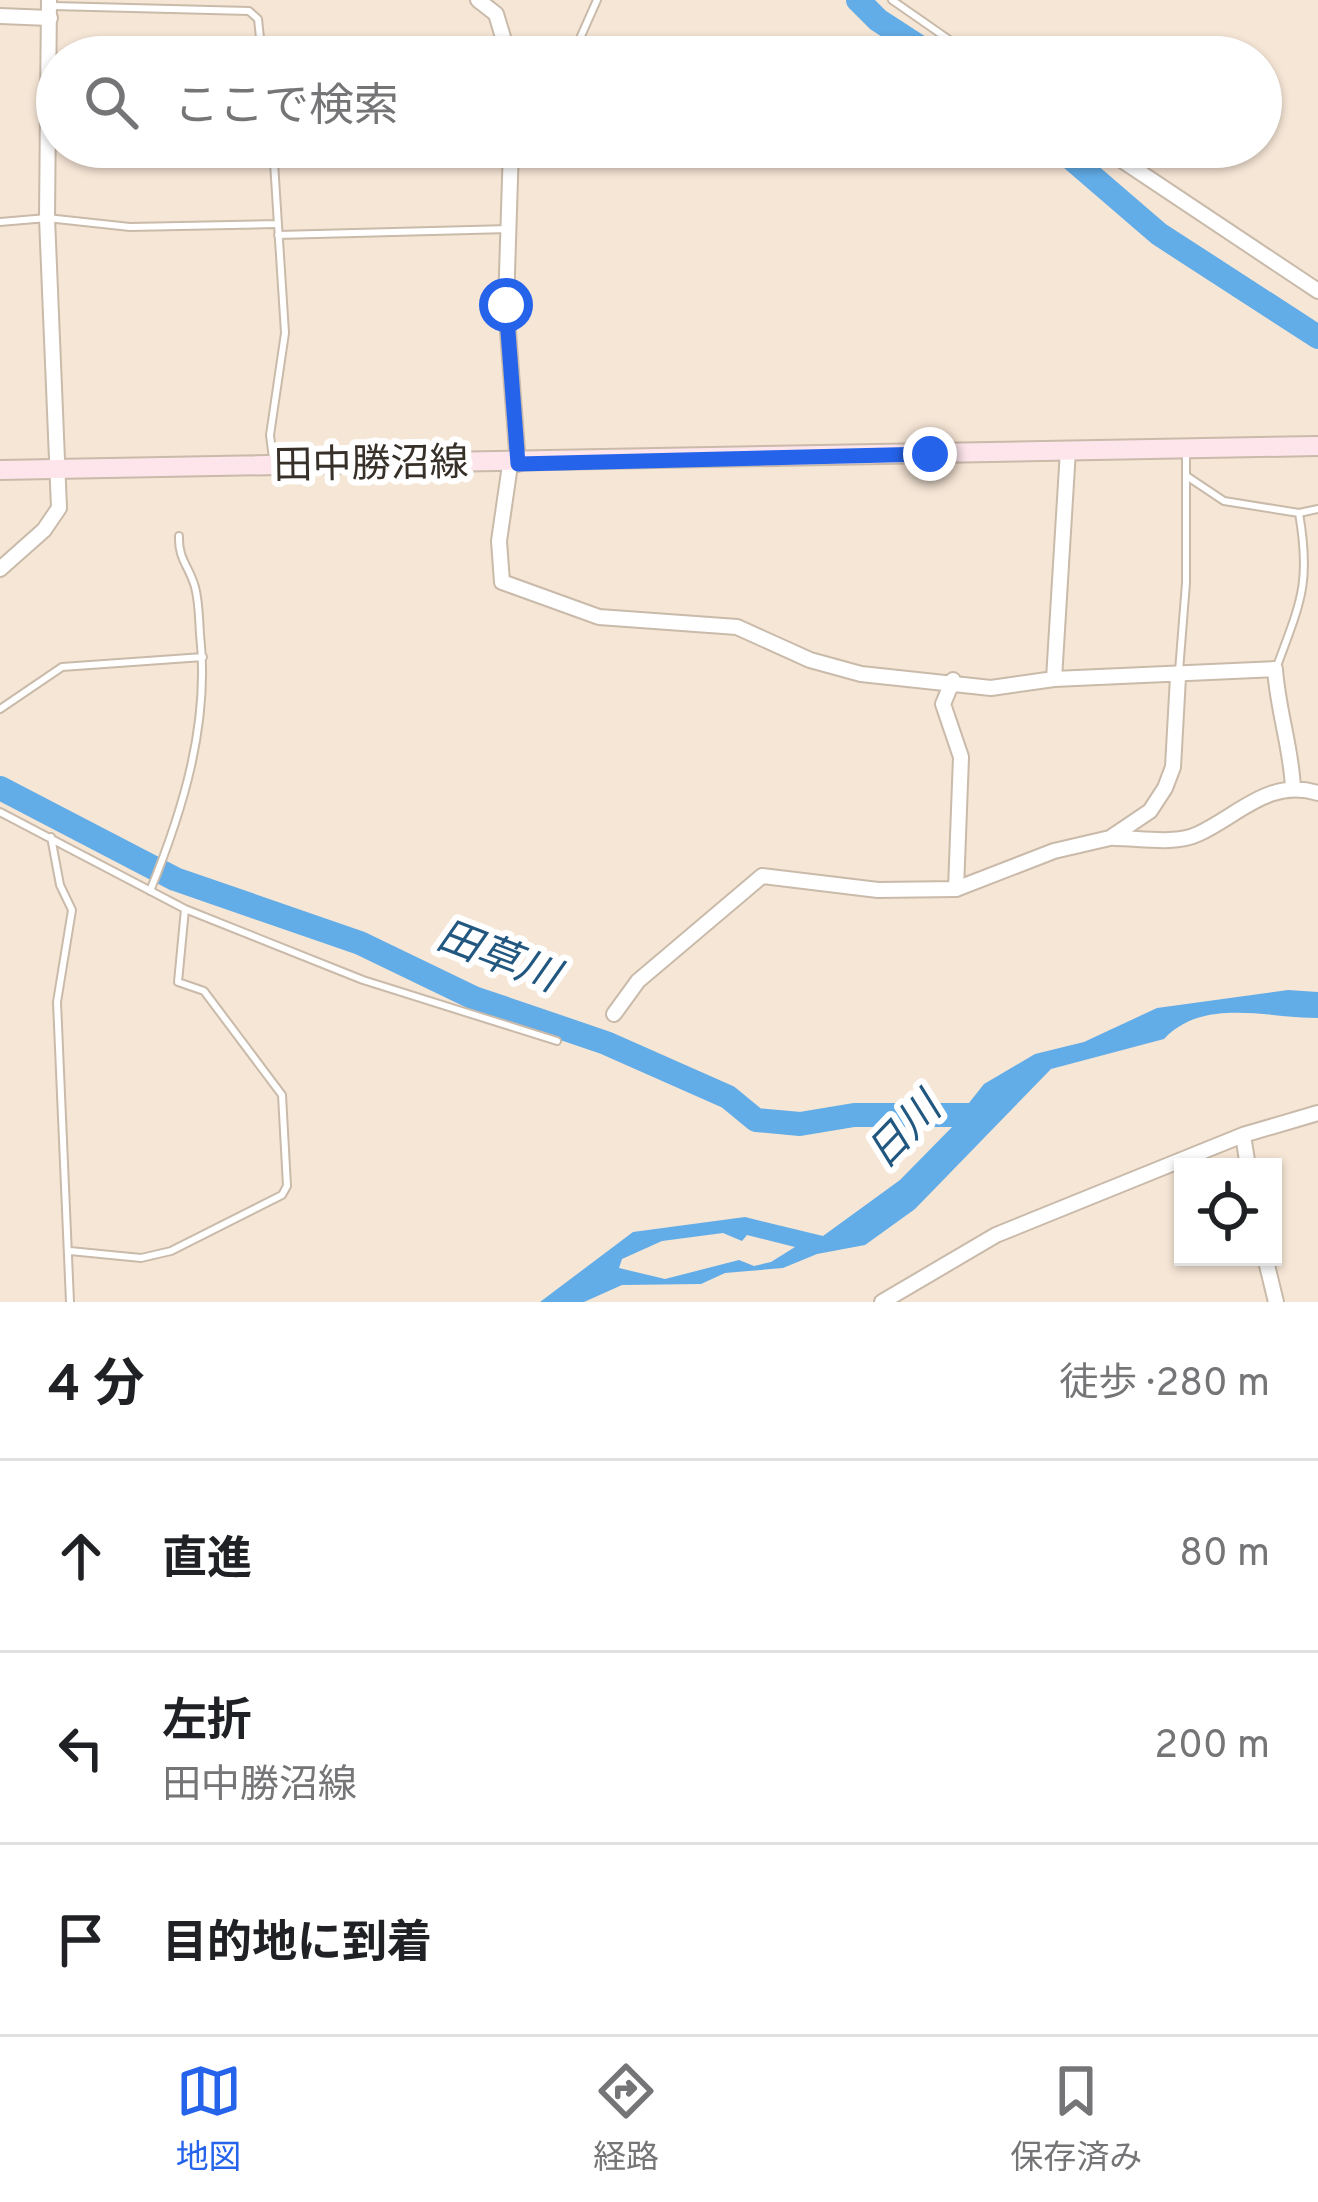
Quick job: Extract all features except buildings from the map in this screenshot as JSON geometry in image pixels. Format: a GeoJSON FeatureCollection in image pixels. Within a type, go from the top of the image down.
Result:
{"type":"FeatureCollection","features":[{"type":"Feature","properties":{"kind":"main road","name":"田中勝沼線"},"geometry":{"type":"LineString","coordinates":[[0,470],[1318,446]]}},
{"type":"Feature","properties":{"kind":"street"},"geometry":{"type":"LineString","coordinates":[[478,0],[496,14],[503,36]]}},
{"type":"Feature","properties":{"kind":"street"},"geometry":{"type":"LineString","coordinates":[[0,16],[49,8]]}},
{"type":"Feature","properties":{"kind":"street"},"geometry":{"type":"LineString","coordinates":[[0,569],[44,530],[59,508],[47,168]]}},
{"type":"Feature","properties":{"kind":"street"},"geometry":{"type":"LineString","coordinates":[[510,168],[506,305],[514,464],[499,541],[502,582],[599,617],[737,626],[810,660],[861,674],[953,680],[991,688],[1054,679],[1178,677],[1275,669],[1279,724],[1291,746],[1293,788]]}},
{"type":"Feature","properties":{"kind":"street"},"geometry":{"type":"LineString","coordinates":[[1134,168],[1318,291]]}},
{"type":"Feature","properties":{"kind":"street"},"geometry":{"type":"LineString","coordinates":[[1054,679],[1068,451]]}},
{"type":"Feature","properties":{"kind":"street"},"geometry":{"type":"LineString","coordinates":[[1110,838],[1150,811],[1165,788],[1173,767],[1178,677]]}},
{"type":"Feature","properties":{"kind":"street"},"geometry":{"type":"LineString","coordinates":[[953,680],[944,704],[962,757],[956,889]]}},
{"type":"Feature","properties":{"kind":"street"},"geometry":{"type":"LineString","coordinates":[[614,1014],[638,981],[761,876],[878,890],[956,889],[1054,851],[1110,838],[1183,839],[1254,798],[1293,788],[1318,793]]}},
{"type":"Feature","properties":{"kind":"street"},"geometry":{"type":"LineString","coordinates":[[882,1302],[996,1234],[1243,1136],[1318,1113]]}},
{"type":"Feature","properties":{"kind":"street"},"geometry":{"type":"LineString","coordinates":[[1243,1136],[1247,1158]]}},
{"type":"Feature","properties":{"kind":"street"},"geometry":{"type":"LineString","coordinates":[[1267,1266],[1276,1302]]}},
{"type":"Feature","properties":{"kind":"lane"},"geometry":{"type":"LineString","coordinates":[[581,36],[597,0]]}},
{"type":"Feature","properties":{"kind":"lane"},"geometry":{"type":"LineString","coordinates":[[892,0],[944,36]]}},
{"type":"Feature","properties":{"kind":"lane"},"geometry":{"type":"LineString","coordinates":[[49,8],[249,11],[258,19],[260,36]]}},
{"type":"Feature","properties":{"kind":"lane"},"geometry":{"type":"LineString","coordinates":[[273,168],[285,333],[270,435],[275,468]]}},
{"type":"Feature","properties":{"kind":"lane"},"geometry":{"type":"LineString","coordinates":[[0,222],[47,218],[130,227],[275,224]]}},
{"type":"Feature","properties":{"kind":"lane"},"geometry":{"type":"LineString","coordinates":[[278,235],[509,229]]}},
{"type":"Feature","properties":{"kind":"lane"},"geometry":{"type":"LineString","coordinates":[[1178,677],[1186,448]]}},
{"type":"Feature","properties":{"kind":"lane"},"geometry":{"type":"LineString","coordinates":[[1188,477],[1224,502],[1299,513],[1318,509]]}},
{"type":"Feature","properties":{"kind":"lane"},"geometry":{"type":"LineString","coordinates":[[1275,669],[1305,592],[1308,566],[1299,513]]}},
{"type":"Feature","properties":{"kind":"lane"},"geometry":{"type":"LineString","coordinates":[[151,888],[165,855],[198,731],[203,657],[195,585],[178,558],[179,536]]}},
{"type":"Feature","properties":{"kind":"lane"},"geometry":{"type":"LineString","coordinates":[[0,709],[62,667],[203,657]]}},
{"type":"Feature","properties":{"kind":"lane"},"geometry":{"type":"LineString","coordinates":[[0,812],[185,909],[363,980],[557,1041]]}},
{"type":"Feature","properties":{"kind":"lane"},"geometry":{"type":"LineString","coordinates":[[51,837],[60,885],[72,910],[57,1002],[70,1302]]}},
{"type":"Feature","properties":{"kind":"lane"},"geometry":{"type":"LineString","coordinates":[[70,1251],[141,1258],[170,1251],[282,1195],[287,1186],[282,1095],[204,991],[178,982],[185,909]]}},
{"type":"Feature","properties":{"kind":"water"},"geometry":{"type":"Polygon","coordinates":[[[1288,990],[1318,992],[1318,1018],[1216,1014],[1180,1026],[1164,1039],[1051,1069],[915,1209],[865,1245],[817,1254],[783,1268],[725,1273],[701,1284],[622,1285],[584,1302],[540,1302],[633,1232],[745,1217],[823,1236],[900,1180],[956,1123],[940,1115],[965,1108],[984,1084],[1035,1054],[1084,1042],[1157,1008],[1288,990]],[[723,1233],[662,1241],[622,1259],[619,1268],[665,1279],[739,1260],[754,1266],[771,1262],[795,1247],[747,1235],[742,1241],[723,1233]]]}},
{"type":"Feature","properties":{"kind":"waterway"},"geometry":{"type":"LineString","coordinates":[[858,0],[903,36]]}},
{"type":"Feature","properties":{"kind":"waterway"},"geometry":{"type":"LineString","coordinates":[[1082,168],[1159,234],[1318,337]]}},
{"type":"Feature","properties":{"kind":"waterway","name":"田草川"},"geometry":{"type":"LineString","coordinates":[[0,788],[175,879],[360,943],[474,998],[606,1043],[728,1097],[756,1120],[800,1124],[854,1115],[972,1115]]}},
{"type":"Feature","properties":{"kind":"route"},"geometry":{"type":"LineString","coordinates":[[506,305],[518,464],[930,454]]}},
{"type":"Feature","properties":{"kind":"water label","name":"日川"},"geometry":{"type":"Point","coordinates":[906,1133]}}]}
